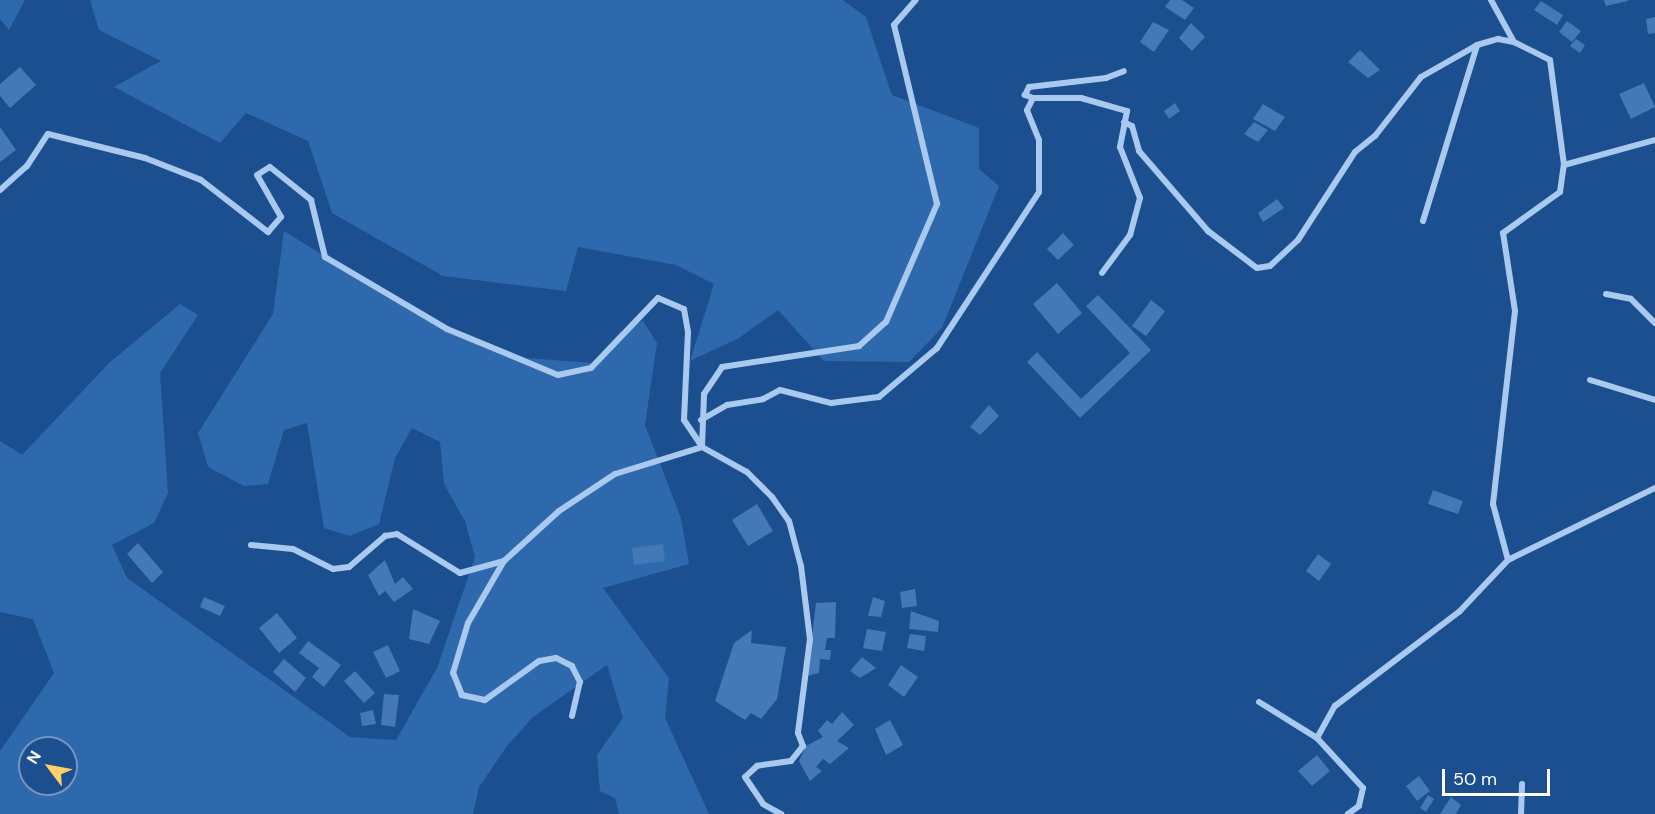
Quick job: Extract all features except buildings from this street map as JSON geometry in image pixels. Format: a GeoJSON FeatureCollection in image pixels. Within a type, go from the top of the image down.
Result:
{"type":"FeatureCollection","features":[{"type":"Feature","properties":{"kind":"street"},"geometry":{"type":"LineString","coordinates":[[702,447],[701,420],[704,394],[722,367],[859,346],[886,322],[936,204],[894,25],[916,0]]}},
{"type":"Feature","properties":{"kind":"street"},"geometry":{"type":"LineString","coordinates":[[1491,0],[1514,42]]}},
{"type":"Feature","properties":{"kind":"street"},"geometry":{"type":"LineString","coordinates":[[1124,122],[1132,126],[1145,159],[1208,231],[1257,268],[1270,266],[1298,240],[1355,152],[1375,136],[1421,77],[1478,45],[1498,39],[1514,42],[1550,60],[1564,165],[1560,192],[1503,233],[1515,311],[1493,504],[1508,560]]}},
{"type":"Feature","properties":{"kind":"street"},"geometry":{"type":"LineString","coordinates":[[1423,221],[1478,45]]}},
{"type":"Feature","properties":{"kind":"street"},"geometry":{"type":"LineString","coordinates":[[1102,273],[1130,235],[1140,198],[1124,164],[1124,122],[1127,111],[1093,100],[1033,98],[1026,95],[1029,87],[1106,78],[1124,71]]}},
{"type":"Feature","properties":{"kind":"street"},"geometry":{"type":"LineString","coordinates":[[701,420],[727,405],[763,399],[780,390],[831,403],[879,398],[930,355],[977,293],[1039,192],[1039,140],[1027,110],[1033,98]]}},
{"type":"Feature","properties":{"kind":"street"},"geometry":{"type":"LineString","coordinates":[[0,190],[27,166],[48,134],[145,158],[201,180],[268,232],[281,217],[257,175],[270,167],[311,201],[325,257],[447,329],[558,375],[591,368],[658,298],[684,309],[688,332],[684,420],[702,447],[747,472],[772,497],[789,521],[801,566],[810,639],[798,732],[803,746],[791,761],[757,766],[745,777],[763,804],[781,814]]}},
{"type":"Feature","properties":{"kind":"street"},"geometry":{"type":"LineString","coordinates":[[1564,165],[1655,140]]}},
{"type":"Feature","properties":{"kind":"street"},"geometry":{"type":"LineString","coordinates":[[1606,294],[1631,299],[1655,323]]}},
{"type":"Feature","properties":{"kind":"street"},"geometry":{"type":"LineString","coordinates":[[1590,380],[1655,400]]}},
{"type":"Feature","properties":{"kind":"street"},"geometry":{"type":"LineString","coordinates":[[572,716],[580,682],[572,666],[556,658],[539,662],[485,700],[469,699],[456,688],[453,673],[468,622],[504,561],[559,511],[615,474],[702,447]]}},
{"type":"Feature","properties":{"kind":"street"},"geometry":{"type":"LineString","coordinates":[[1317,738],[1335,706],[1459,612],[1508,560],[1655,488]]}},
{"type":"Feature","properties":{"kind":"street"},"geometry":{"type":"LineString","coordinates":[[251,544],[293,549],[333,568],[349,567],[385,536],[397,534],[460,573],[504,561]]}},
{"type":"Feature","properties":{"kind":"street"},"geometry":{"type":"LineString","coordinates":[[1259,702],[1317,738],[1363,788],[1362,801],[1348,814]]}},
{"type":"Feature","properties":{"kind":"street"},"geometry":{"type":"LineString","coordinates":[[1521,814],[1522,784]]}},
{"type":"Feature","properties":{"kind":"shaded area"},"geometry":{"type":"Polygon","coordinates":[[[0,0],[25,0],[9,30],[0,19],[0,0]]]}},
{"type":"Feature","properties":{"kind":"shaded area"},"geometry":{"type":"Polygon","coordinates":[[[90,0],[843,0],[866,17],[892,95],[979,128],[979,169],[999,186],[942,328],[909,362],[824,361],[778,310],[739,338],[690,361],[714,284],[676,265],[578,247],[566,291],[443,276],[332,213],[308,141],[246,113],[220,143],[114,87],[161,61],[99,30],[90,0]]]}},
{"type":"Feature","properties":{"kind":"shaded area"},"geometry":{"type":"Polygon","coordinates":[[[284,231],[427,320],[526,358],[592,363],[620,332],[643,321],[657,343],[645,425],[681,518],[689,564],[603,588],[669,678],[665,718],[709,814],[619,814],[615,798],[600,791],[597,755],[623,718],[607,665],[533,717],[507,746],[479,787],[473,814],[0,814],[0,751],[54,673],[33,619],[0,612],[0,441],[22,455],[109,363],[180,304],[198,315],[160,373],[168,493],[154,523],[112,545],[127,578],[350,737],[396,740],[437,668],[475,557],[465,521],[444,484],[440,442],[412,428],[395,458],[379,524],[350,536],[324,528],[307,423],[284,430],[268,484],[244,486],[208,467],[198,433],[273,314],[284,231]]]}}]}
